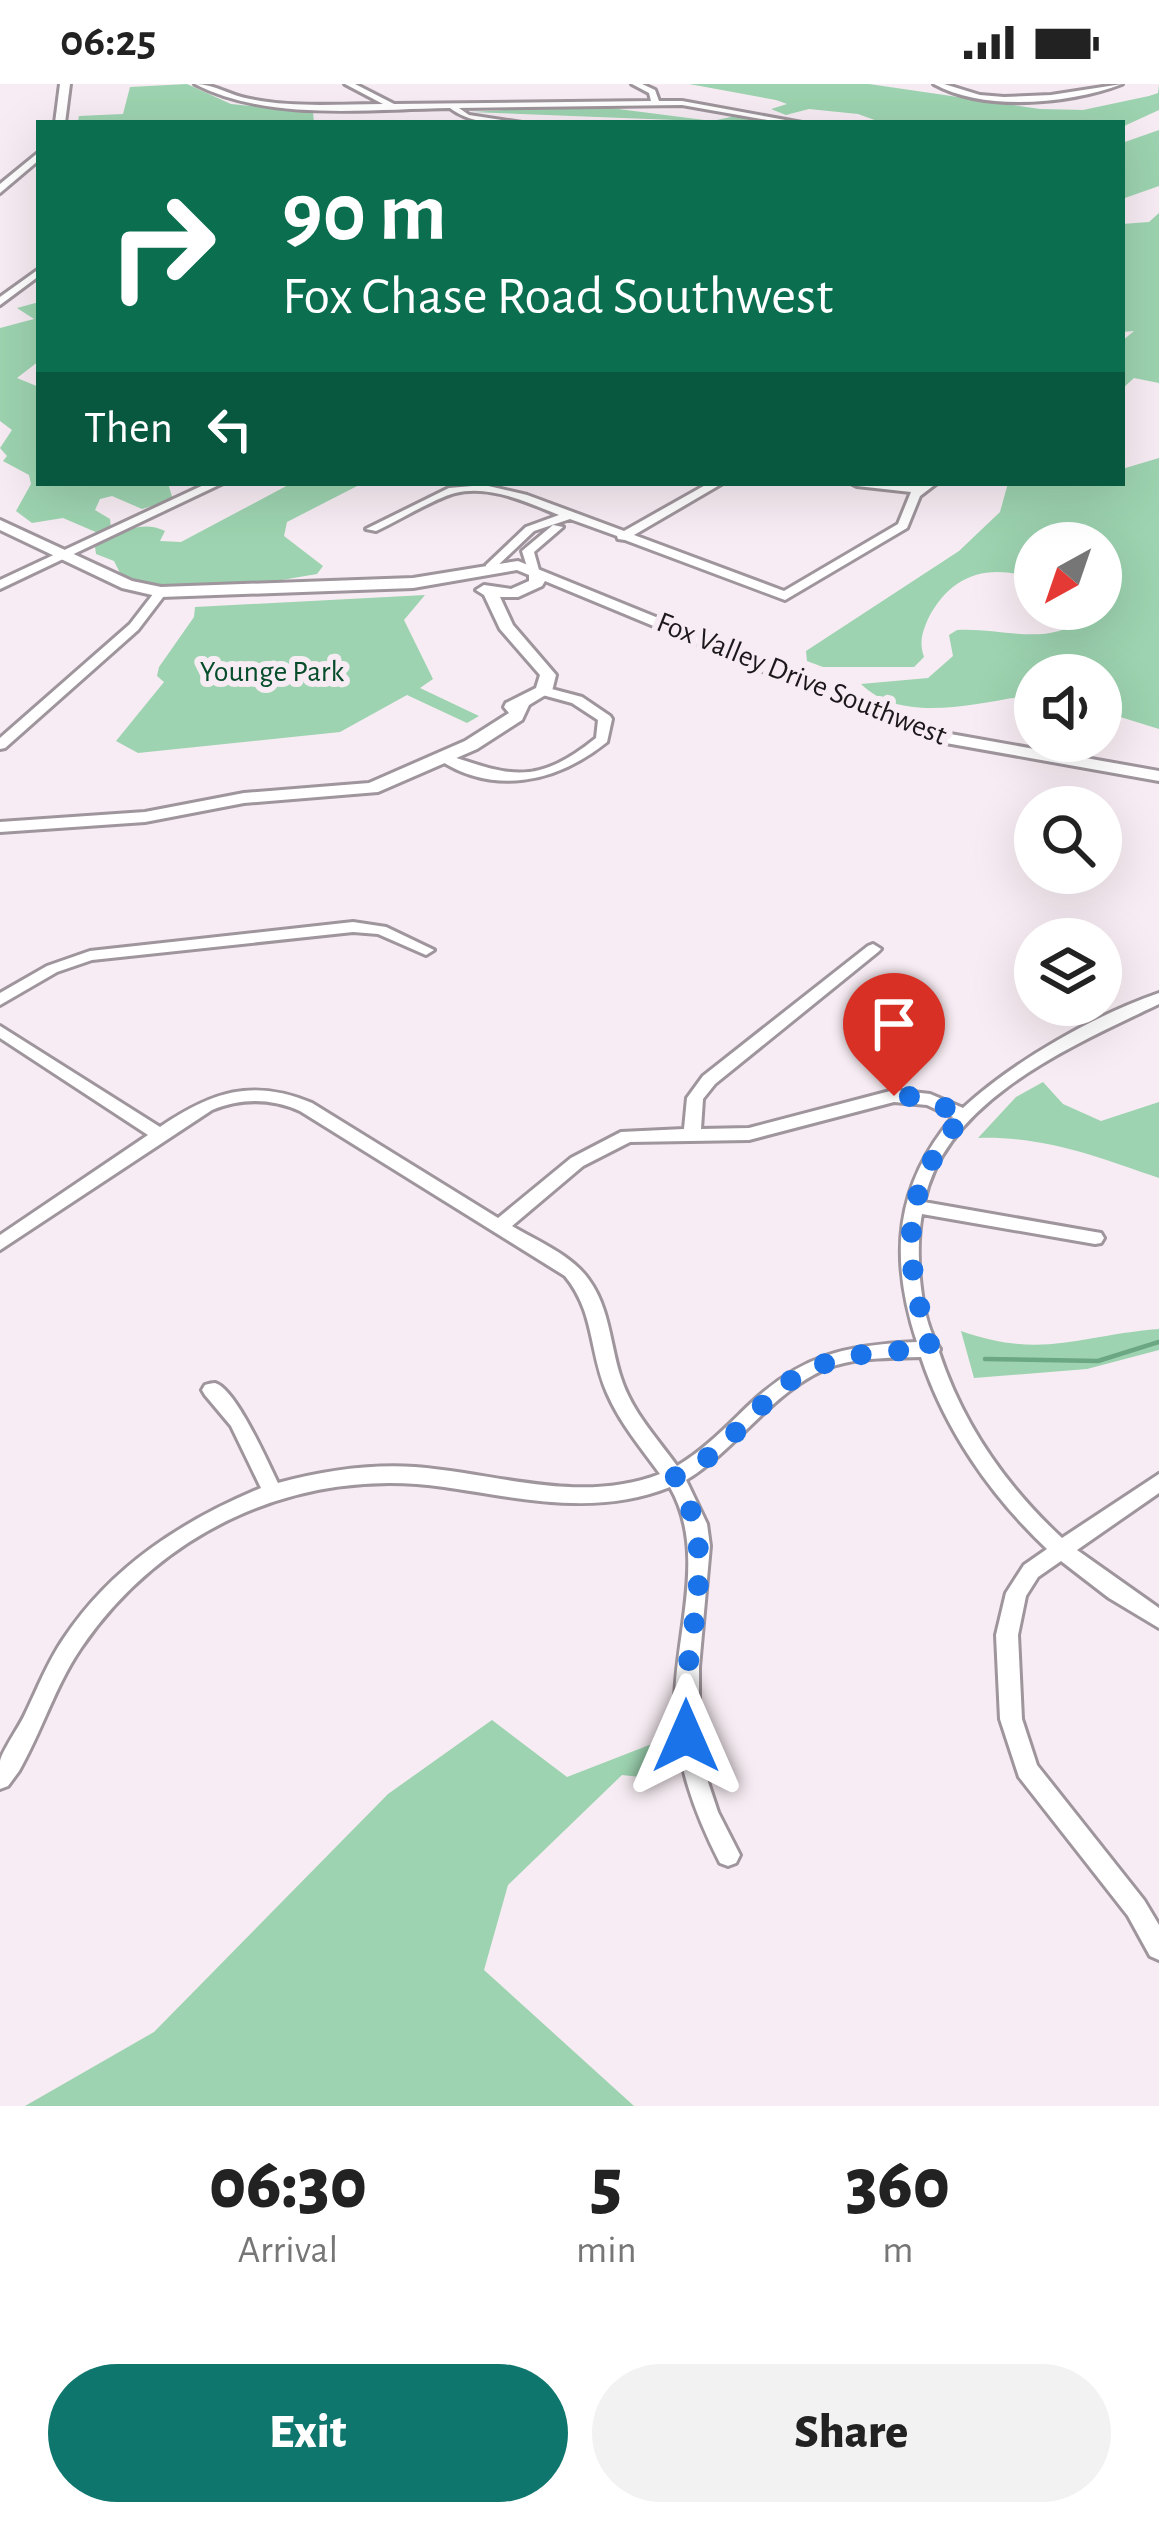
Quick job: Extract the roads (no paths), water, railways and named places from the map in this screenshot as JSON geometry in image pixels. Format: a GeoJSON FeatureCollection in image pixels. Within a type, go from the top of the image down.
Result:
{"type":"FeatureCollection","features":[{"type":"Feature","properties":{"kind":"street"},"geometry":{"type":"LineString","coordinates":[[60,120],[65,84]]}},
{"type":"Feature","properties":{"kind":"street"},"geometry":{"type":"LineString","coordinates":[[199,84],[231,98],[278,106],[656,103],[716,105],[784,120]]}},
{"type":"Feature","properties":{"kind":"street"},"geometry":{"type":"LineString","coordinates":[[349,84],[392,106]]}},
{"type":"Feature","properties":{"kind":"street"},"geometry":{"type":"LineString","coordinates":[[636,84],[652,92],[656,103]]}},
{"type":"Feature","properties":{"kind":"street"},"geometry":{"type":"LineString","coordinates":[[938,84],[967,94],[1036,98],[1118,84]]}},
{"type":"Feature","properties":{"kind":"street"},"geometry":{"type":"LineString","coordinates":[[453,106],[466,117],[492,120]]}},
{"type":"Feature","properties":{"kind":"street"},"geometry":{"type":"LineString","coordinates":[[0,190],[36,158]]}},
{"type":"Feature","properties":{"kind":"street"},"geometry":{"type":"LineString","coordinates":[[0,302],[36,274]]}},
{"type":"Feature","properties":{"kind":"street"},"geometry":{"type":"LineString","coordinates":[[0,585],[204,486]]}},
{"type":"Feature","properties":{"kind":"street"},"geometry":{"type":"LineString","coordinates":[[512,496],[530,486]]}},
{"type":"Feature","properties":{"kind":"street"},"geometry":{"type":"LineString","coordinates":[[622,537],[712,486]]}},
{"type":"Feature","properties":{"kind":"street"},"geometry":{"type":"LineString","coordinates":[[372,529],[453,490],[484,488],[560,520],[622,537],[785,596],[903,526],[925,486]]}},
{"type":"Feature","properties":{"kind":"street"},"geometry":{"type":"LineString","coordinates":[[0,826],[146,818],[244,798],[360,790],[396,781],[442,757],[517,716],[521,706],[544,691],[548,675],[509,631],[475,578],[530,529],[560,520]]}},
{"type":"Feature","properties":{"kind":"street"},"geometry":{"type":"LineString","coordinates":[[500,611],[530,582],[528,551],[560,520]]}},
{"type":"Feature","properties":{"kind":"street"},"geometry":{"type":"LineString","coordinates":[[0,524],[127,585],[161,592],[413,583],[485,590],[530,582]]}},
{"type":"Feature","properties":{"kind":"street"},"geometry":{"type":"LineString","coordinates":[[413,583],[508,564],[530,582]]}},
{"type":"Feature","properties":{"kind":"street","name":"Fox Valley Drive Southwest"},"geometry":{"type":"LineString","coordinates":[[530,582],[590,592],[935,736],[1159,776]]}},
{"type":"Feature","properties":{"kind":"street"},"geometry":{"type":"LineString","coordinates":[[0,745],[134,627],[161,592]]}},
{"type":"Feature","properties":{"kind":"street"},"geometry":{"type":"LineString","coordinates":[[442,757],[489,778],[517,780],[556,770],[602,739],[605,719],[544,691]]}},
{"type":"Feature","properties":{"kind":"street"},"geometry":{"type":"LineString","coordinates":[[0,1000],[63,964],[108,953],[353,927],[382,930],[426,950]]}},
{"type":"Feature","properties":{"kind":"street"},"geometry":{"type":"LineString","coordinates":[[692,1134],[695,1098],[709,1079],[873,949]]}},
{"type":"Feature","properties":{"kind":"street"},"geometry":{"type":"LineString","coordinates":[[1159,998],[1031,1063],[964,1115],[927,1164],[913,1205],[909,1262],[931,1349],[976,1452],[1016,1504],[1060,1548],[1159,1618]]}},
{"type":"Feature","properties":{"kind":"street"},"geometry":{"type":"LineString","coordinates":[[0,1031],[161,1135]]}},
{"type":"Feature","properties":{"kind":"street"},"geometry":{"type":"LineString","coordinates":[[0,1244],[218,1100],[279,1096],[306,1107],[571,1270],[597,1309],[616,1393],[675,1477],[698,1520],[700,1546],[684,1694],[690,1768],[699,1802],[728,1855]]}},
{"type":"Feature","properties":{"kind":"street"},"geometry":{"type":"LineString","coordinates":[[502,1225],[602,1145],[636,1134],[766,1130],[878,1096],[919,1097],[964,1115]]}},
{"type":"Feature","properties":{"kind":"street"},"geometry":{"type":"LineString","coordinates":[[913,1205],[1095,1238]]}},
{"type":"Feature","properties":{"kind":"street"},"geometry":{"type":"LineString","coordinates":[[0,1779],[72,1643],[112,1597],[182,1536],[273,1493],[326,1479],[388,1473],[595,1496],[675,1477],[716,1453],[774,1393],[816,1365],[858,1354],[931,1349]]}},
{"type":"Feature","properties":{"kind":"street"},"geometry":{"type":"LineString","coordinates":[[212,1390],[238,1420],[273,1493]]}},
{"type":"Feature","properties":{"kind":"street"},"geometry":{"type":"LineString","coordinates":[[1159,1482],[1060,1548],[1023,1581],[1008,1618],[1016,1741],[1036,1786],[1136,1908],[1159,1948]]}},
{"type":"Feature","properties":{"kind":"waterway"},"geometry":{"type":"LineString","coordinates":[[985,1359],[1098,1361],[1159,1342]]}},
{"type":"Feature","properties":{"kind":"park label","name":"Younge Park"},"geometry":{"type":"Point","coordinates":[272,671]}}]}
